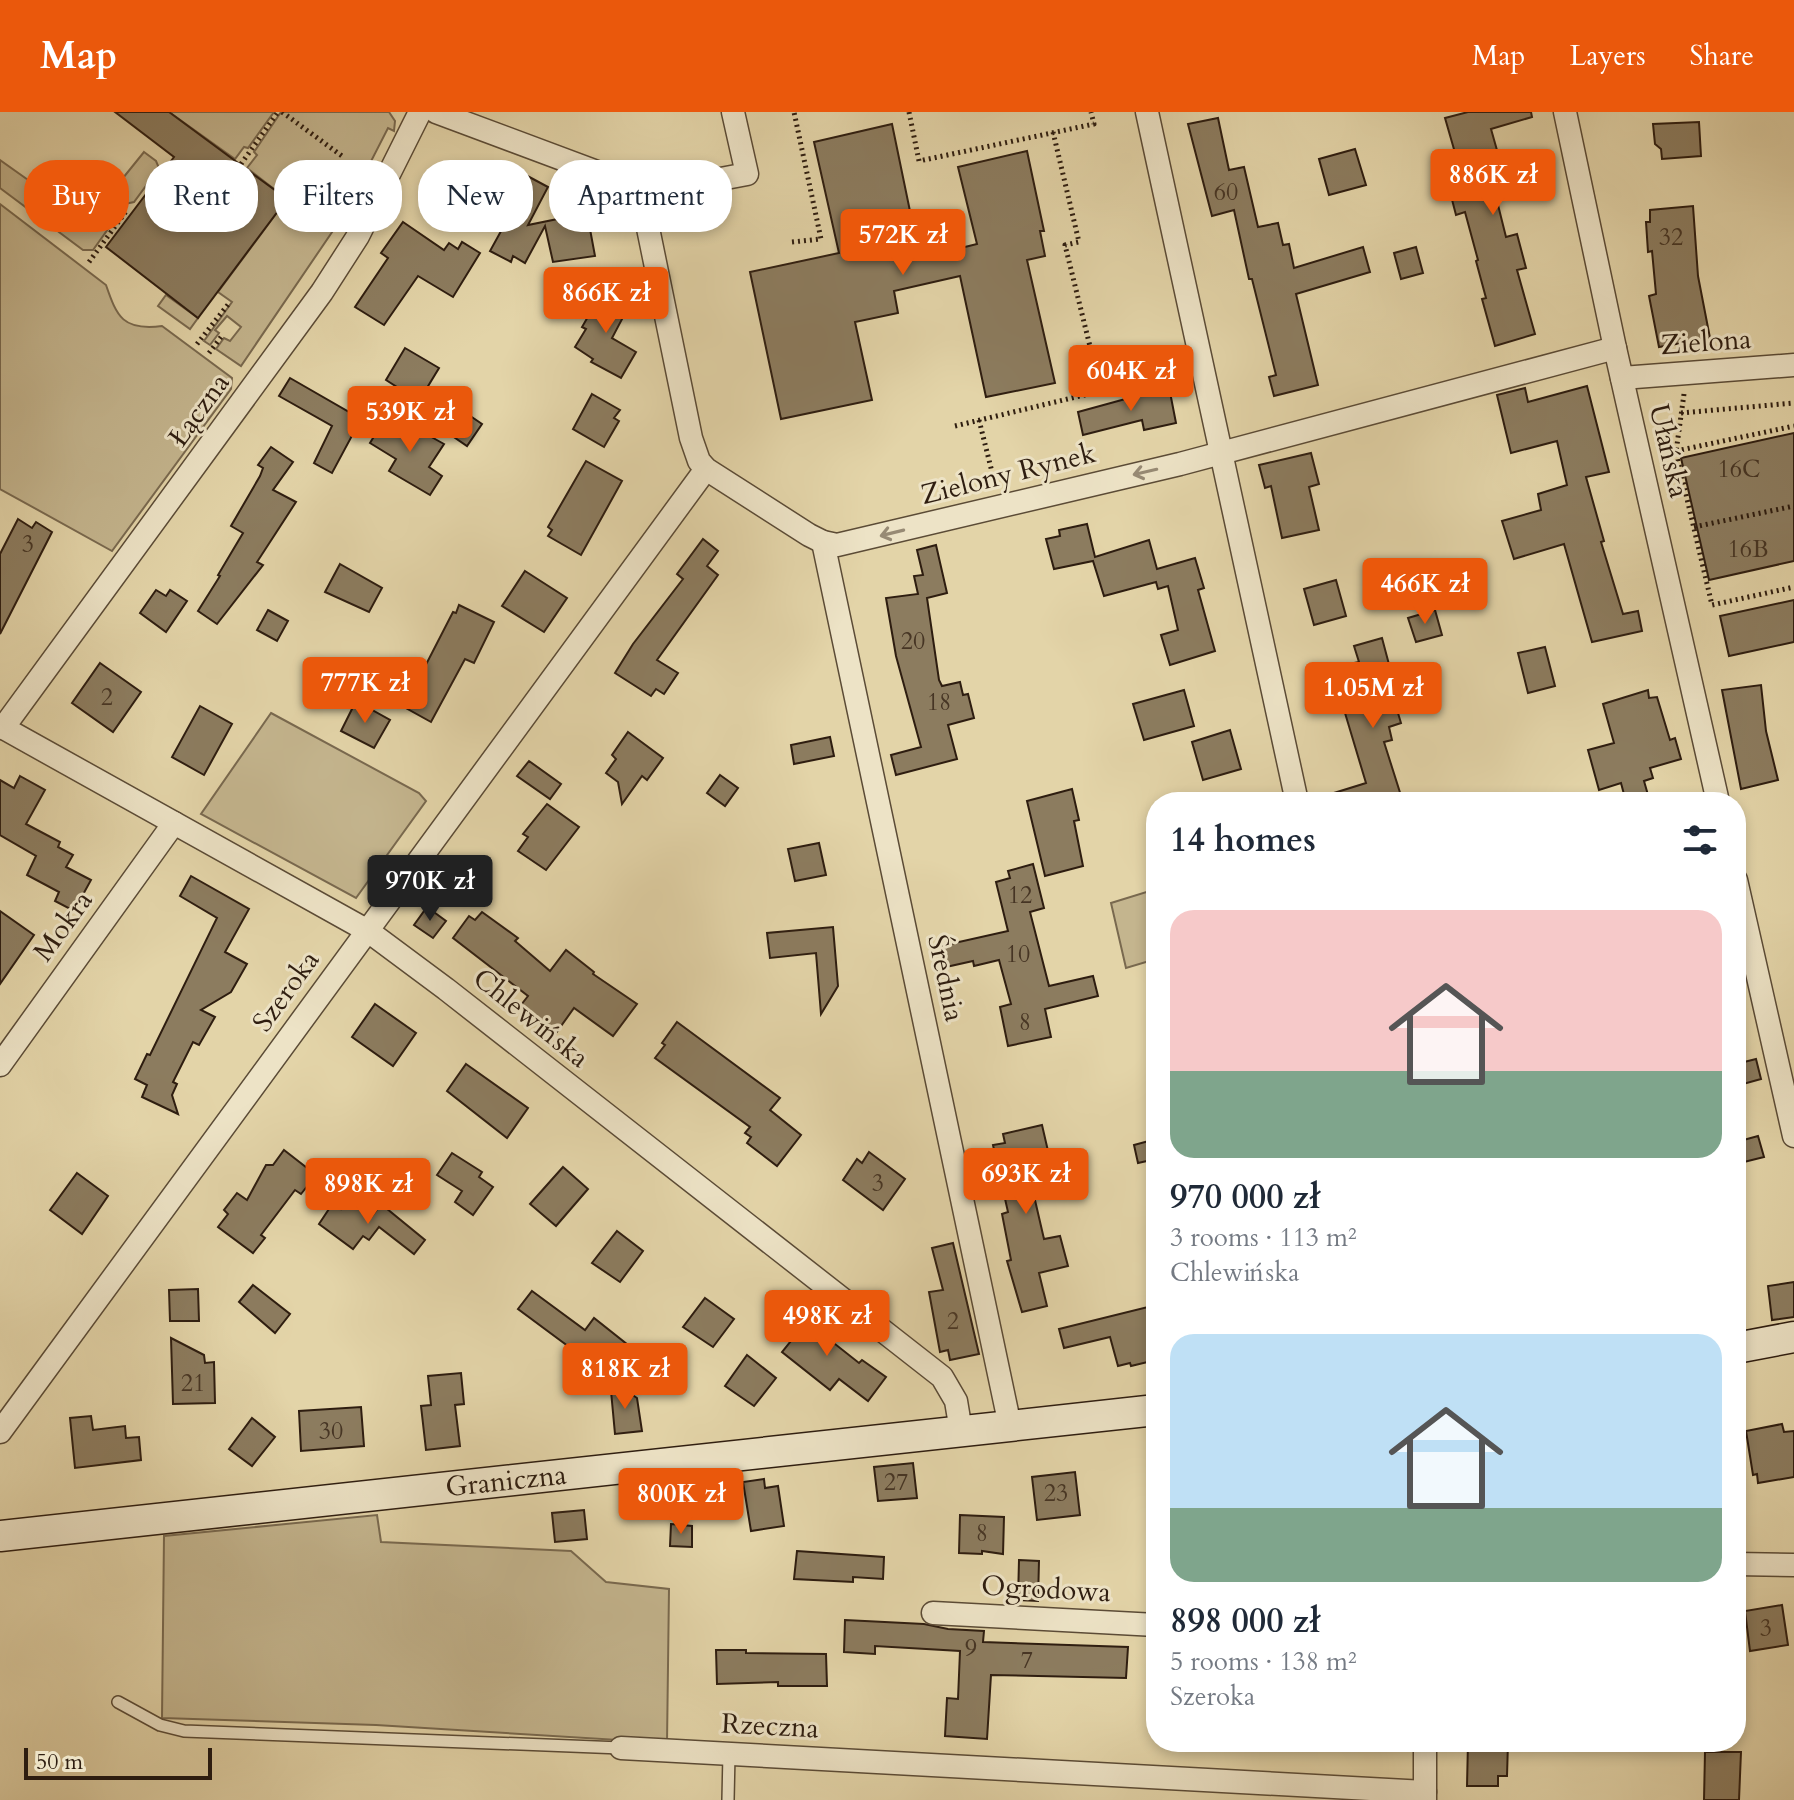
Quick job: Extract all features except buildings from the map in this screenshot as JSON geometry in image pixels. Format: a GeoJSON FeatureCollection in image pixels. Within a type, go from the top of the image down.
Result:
{"type":"FeatureCollection","features":[{"type":"Feature","properties":{"kind":"street","name":"Łączna"},"geometry":{"type":"LineString","coordinates":[[2,727],[322,292],[358,236],[420,112]]}},
{"type":"Feature","properties":{"kind":"street"},"geometry":{"type":"LineString","coordinates":[[436,112],[565,160]]}},
{"type":"Feature","properties":{"kind":"street"},"geometry":{"type":"LineString","coordinates":[[732,177],[747,174],[733,112]]}},
{"type":"Feature","properties":{"kind":"street"},"geometry":{"type":"LineString","coordinates":[[1147,112],[1295,792]]}},
{"type":"Feature","properties":{"kind":"street","name":"Ułańska"},"geometry":{"type":"LineString","coordinates":[[1565,112],[1716,792]]}},
{"type":"Feature","properties":{"kind":"street"},"geometry":{"type":"LineString","coordinates":[[649,232],[691,438],[699,461],[706,469],[823,542]]}},
{"type":"Feature","properties":{"kind":"street","name":"Zielony Rynek"},"geometry":{"type":"LineString","coordinates":[[823,542],[849,544],[1221,453],[1615,348]]}},
{"type":"Feature","properties":{"kind":"street","name":"Zielona"},"geometry":{"type":"LineString","coordinates":[[1622,378],[1794,365]]}},
{"type":"Feature","properties":{"kind":"street","name":"Szeroka"},"geometry":{"type":"LineString","coordinates":[[0,1432],[706,469]]}},
{"type":"Feature","properties":{"kind":"street","name":"Średnia"},"geometry":{"type":"LineString","coordinates":[[823,542],[1010,1426]]}},
{"type":"Feature","properties":{"kind":"street","name":"Chlewińska"},"geometry":{"type":"LineString","coordinates":[[2,727],[368,931],[942,1377],[956,1401],[961,1431]]}},
{"type":"Feature","properties":{"kind":"street","name":"Mokra"},"geometry":{"type":"LineString","coordinates":[[0,1065],[174,823]]}},
{"type":"Feature","properties":{"kind":"street"},"geometry":{"type":"LineString","coordinates":[[1746,924],[1794,1136]]}},
{"type":"Feature","properties":{"kind":"street"},"geometry":{"type":"LineString","coordinates":[[1746,1346],[1794,1337]]}},
{"type":"Feature","properties":{"kind":"street","name":"Graniczna"},"geometry":{"type":"LineString","coordinates":[[0,1536],[1146,1411]]}},
{"type":"Feature","properties":{"kind":"street"},"geometry":{"type":"LineString","coordinates":[[1746,1564],[1794,1565]]}},
{"type":"Feature","properties":{"kind":"street","name":"Ogrodowa"},"geometry":{"type":"LineString","coordinates":[[933,1613],[1146,1624]]}},
{"type":"Feature","properties":{"kind":"street","name":"Rzeczna"},"geometry":{"type":"LineString","coordinates":[[621,1748],[1425,1796]]}},
{"type":"Feature","properties":{"kind":"street"},"geometry":{"type":"LineString","coordinates":[[1425,1752],[1425,1796]]}},
{"type":"Feature","properties":{"kind":"lane","name":"Rzeczna"},"geometry":{"type":"LineString","coordinates":[[118,1702],[160,1725],[184,1731],[621,1748]]}},
{"type":"Feature","properties":{"kind":"lane"},"geometry":{"type":"LineString","coordinates":[[728,1800],[729,1754]]}},
{"type":"Feature","properties":{"kind":"path"},"geometry":{"type":"LineString","coordinates":[[244,160],[280,112],[342,156]]}},
{"type":"Feature","properties":{"kind":"path"},"geometry":{"type":"LineString","coordinates":[[792,242],[821,239],[794,112]]}},
{"type":"Feature","properties":{"kind":"path"},"geometry":{"type":"LineString","coordinates":[[909,112],[919,161],[1094,124],[1091,112]]}},
{"type":"Feature","properties":{"kind":"path"},"geometry":{"type":"LineString","coordinates":[[955,426],[1101,391],[1065,245],[1079,242],[1053,132]]}},
{"type":"Feature","properties":{"kind":"path"},"geometry":{"type":"LineString","coordinates":[[89,262],[111,232]]}},
{"type":"Feature","properties":{"kind":"path"},"geometry":{"type":"LineString","coordinates":[[197,344],[230,302]]}},
{"type":"Feature","properties":{"kind":"path"},"geometry":{"type":"LineString","coordinates":[[209,353],[221,337]]}},
{"type":"Feature","properties":{"kind":"path"},"geometry":{"type":"LineString","coordinates":[[1688,373],[1676,451],[1712,605],[1794,587]]}},
{"type":"Feature","properties":{"kind":"path"},"geometry":{"type":"LineString","coordinates":[[1681,413],[1794,403]]}},
{"type":"Feature","properties":{"kind":"path"},"geometry":{"type":"LineString","coordinates":[[979,420],[994,480]]}},
{"type":"Feature","properties":{"kind":"path"},"geometry":{"type":"LineString","coordinates":[[1676,451],[1794,426]]}},
{"type":"Feature","properties":{"kind":"path"},"geometry":{"type":"LineString","coordinates":[[1694,527],[1794,506]]}},
{"type":"Feature","properties":{"kind":"shaded area"},"geometry":{"type":"Polygon","coordinates":[[[169,112],[274,112],[248,148],[244,147],[235,159],[169,112]]]}},
{"type":"Feature","properties":{"kind":"shaded area"},"geometry":{"type":"Polygon","coordinates":[[[281,112],[389,112],[395,121],[394,131],[388,128],[372,160],[274,160],[274,189],[258,177],[258,160],[253,160],[257,155],[254,152],[281,112]]]}},
{"type":"Feature","properties":{"kind":"shaded area"},"geometry":{"type":"Polygon","coordinates":[[[144,152],[155,160],[145,160],[145,187],[134,202],[129,203],[129,171],[144,152]]]}},
{"type":"Feature","properties":{"kind":"shaded area"},"geometry":{"type":"Polygon","coordinates":[[[0,160],[24,177],[24,206],[0,188],[0,160]]]}},
{"type":"Feature","properties":{"kind":"shaded area"},"geometry":{"type":"Polygon","coordinates":[[[0,204],[24,222],[24,232],[37,232],[106,285],[118,313],[130,324],[162,326],[232,378],[231,389],[112,551],[0,489],[0,204]]]}},
{"type":"Feature","properties":{"kind":"shaded area"},"geometry":{"type":"Polygon","coordinates":[[[274,217],[274,232],[332,232],[241,366],[216,349],[224,338],[230,341],[241,327],[227,316],[215,330],[219,333],[210,345],[204,341],[232,302],[218,292],[274,217]]]}},
{"type":"Feature","properties":{"kind":"shaded area"},"geometry":{"type":"Polygon","coordinates":[[[59,232],[106,232],[93,250],[83,250],[59,232]]]}},
{"type":"Feature","properties":{"kind":"shaded area"},"geometry":{"type":"Polygon","coordinates":[[[166,295],[198,318],[190,329],[158,306],[166,295]]]}},
{"type":"Feature","properties":{"kind":"shaded area"},"geometry":{"type":"Polygon","coordinates":[[[271,713],[419,793],[426,801],[356,898],[201,814],[271,713]]]}},
{"type":"Feature","properties":{"kind":"shaded area"},"geometry":{"type":"Polygon","coordinates":[[[1146,892],[1146,962],[1126,968],[1111,903],[1146,892]]]}},
{"type":"Feature","properties":{"kind":"shaded area"},"geometry":{"type":"Polygon","coordinates":[[[377,1515],[381,1542],[571,1551],[606,1582],[669,1589],[667,1743],[376,1725],[162,1718],[164,1536],[377,1515]]]}}]}
